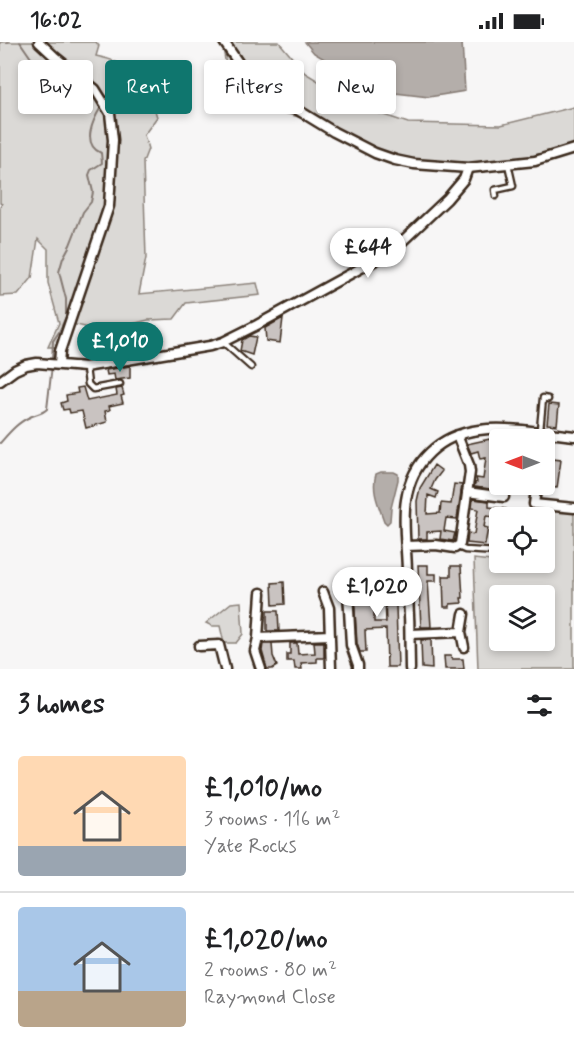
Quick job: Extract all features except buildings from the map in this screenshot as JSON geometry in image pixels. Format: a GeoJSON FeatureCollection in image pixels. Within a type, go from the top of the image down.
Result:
{"type":"FeatureCollection","features":[{"type":"Feature","properties":{"kind":"street"},"geometry":{"type":"LineString","coordinates":[[39,42],[95,89],[110,113],[113,140],[109,206],[60,351],[59,364]]}},
{"type":"Feature","properties":{"kind":"street"},"geometry":{"type":"LineString","coordinates":[[224,42],[244,71],[265,90],[344,137],[375,153],[395,160],[414,164],[468,168],[535,160],[574,149]]}},
{"type":"Feature","properties":{"kind":"street"},"geometry":{"type":"LineString","coordinates":[[0,381],[26,365],[38,363],[86,367],[223,342],[392,251],[447,199],[464,179],[468,168]]}},
{"type":"Feature","properties":{"kind":"street"},"geometry":{"type":"LineString","coordinates":[[410,669],[405,512],[408,488],[423,459],[432,449],[457,435],[482,429],[489,431]]}},
{"type":"Feature","properties":{"kind":"street"},"geometry":{"type":"LineString","coordinates":[[406,546],[436,545],[455,548],[460,544],[469,465],[457,435]]}},
{"type":"Feature","properties":{"kind":"street"},"geometry":{"type":"LineString","coordinates":[[555,435],[574,436]]}},
{"type":"Feature","properties":{"kind":"street"},"geometry":{"type":"LineString","coordinates":[[467,492],[504,497]]}},
{"type":"Feature","properties":{"kind":"street"},"geometry":{"type":"LineString","coordinates":[[535,495],[536,508],[574,508]]}},
{"type":"Feature","properties":{"kind":"street"},"geometry":{"type":"LineString","coordinates":[[323,592],[329,608],[331,669]]}},
{"type":"Feature","properties":{"kind":"street"},"geometry":{"type":"LineString","coordinates":[[348,592],[351,645],[358,669]]}},
{"type":"Feature","properties":{"kind":"street"},"geometry":{"type":"LineString","coordinates":[[261,594],[255,651],[255,657],[261,669]]}},
{"type":"Feature","properties":{"kind":"street"},"geometry":{"type":"LineString","coordinates":[[464,614],[461,632],[464,646]]}},
{"type":"Feature","properties":{"kind":"street"},"geometry":{"type":"LineString","coordinates":[[410,634],[461,632]]}},
{"type":"Feature","properties":{"kind":"street"},"geometry":{"type":"LineString","coordinates":[[258,638],[330,635]]}},
{"type":"Feature","properties":{"kind":"street"},"geometry":{"type":"LineString","coordinates":[[199,646],[219,645],[225,669]]}},
{"type":"Feature","properties":{"kind":"lane"},"geometry":{"type":"LineString","coordinates":[[496,196],[495,190],[513,186],[508,164]]}},
{"type":"Feature","properties":{"kind":"lane"},"geometry":{"type":"LineString","coordinates":[[223,342],[251,367]]}},
{"type":"Feature","properties":{"kind":"lane"},"geometry":{"type":"LineString","coordinates":[[86,367],[88,384],[93,389],[120,384]]}},
{"type":"Feature","properties":{"kind":"lane"},"geometry":{"type":"LineString","coordinates":[[539,429],[543,398],[548,399]]}},
{"type":"Feature","properties":{"kind":"lane"},"geometry":{"type":"LineString","coordinates":[[458,547],[465,550],[489,552]]}},
{"type":"Feature","properties":{"kind":"shaded area"},"geometry":{"type":"Polygon","coordinates":[[[0,42],[96,42],[99,46],[96,56],[111,60],[105,60],[105,114],[156,114],[157,117],[144,135],[148,149],[143,162],[146,258],[139,294],[257,283],[260,295],[186,303],[174,319],[148,320],[104,331],[67,323],[57,347],[48,347],[59,323],[48,283],[48,249],[38,239],[32,278],[18,295],[0,296],[0,207],[2,204],[0,203],[0,42]]]}},
{"type":"Feature","properties":{"kind":"shaded area"},"geometry":{"type":"Polygon","coordinates":[[[229,42],[279,42],[294,60],[241,60],[229,42]]]}},
{"type":"Feature","properties":{"kind":"shaded area"},"geometry":{"type":"Polygon","coordinates":[[[305,42],[462,42],[465,91],[429,97],[396,93],[396,60],[326,60],[314,53],[305,42]]]}},
{"type":"Feature","properties":{"kind":"shaded area"},"geometry":{"type":"Polygon","coordinates":[[[304,72],[316,80],[316,114],[381,114],[408,123],[501,125],[574,107],[574,146],[535,157],[468,164],[414,161],[378,151],[304,110],[304,72]]]}},
{"type":"Feature","properties":{"kind":"shaded area"},"geometry":{"type":"Polygon","coordinates":[[[288,114],[297,114],[306,119],[288,114]]]}},
{"type":"Feature","properties":{"kind":"shaded area"},"geometry":{"type":"Polygon","coordinates":[[[381,472],[398,474],[390,521],[387,524],[375,492],[376,474],[381,472]]]}},
{"type":"Feature","properties":{"kind":"shaded area"},"geometry":{"type":"Polygon","coordinates":[[[555,510],[574,512],[574,669],[478,669],[474,559],[489,561],[489,573],[555,573],[555,510]]]}},
{"type":"Feature","properties":{"kind":"shaded area"},"geometry":{"type":"Polygon","coordinates":[[[241,602],[243,634],[236,643],[224,643],[220,626],[206,623],[231,603],[241,602]]]}},
{"type":"Feature","properties":{"kind":"waterway"},"geometry":{"type":"LineString","coordinates":[[20,42],[34,60]]}},
{"type":"Feature","properties":{"kind":"waterway"},"geometry":{"type":"LineString","coordinates":[[93,94],[96,97]]}},
{"type":"Feature","properties":{"kind":"waterway"},"geometry":{"type":"LineString","coordinates":[[52,361],[53,341],[66,317],[66,299],[59,272],[83,212],[91,202],[93,192],[89,175],[91,170],[102,163],[101,153],[91,144],[90,138],[92,125],[101,107],[99,102]]}},
{"type":"Feature","properties":{"kind":"waterway"},"geometry":{"type":"LineString","coordinates":[[0,443],[22,422],[47,409],[52,366]]}}]}
